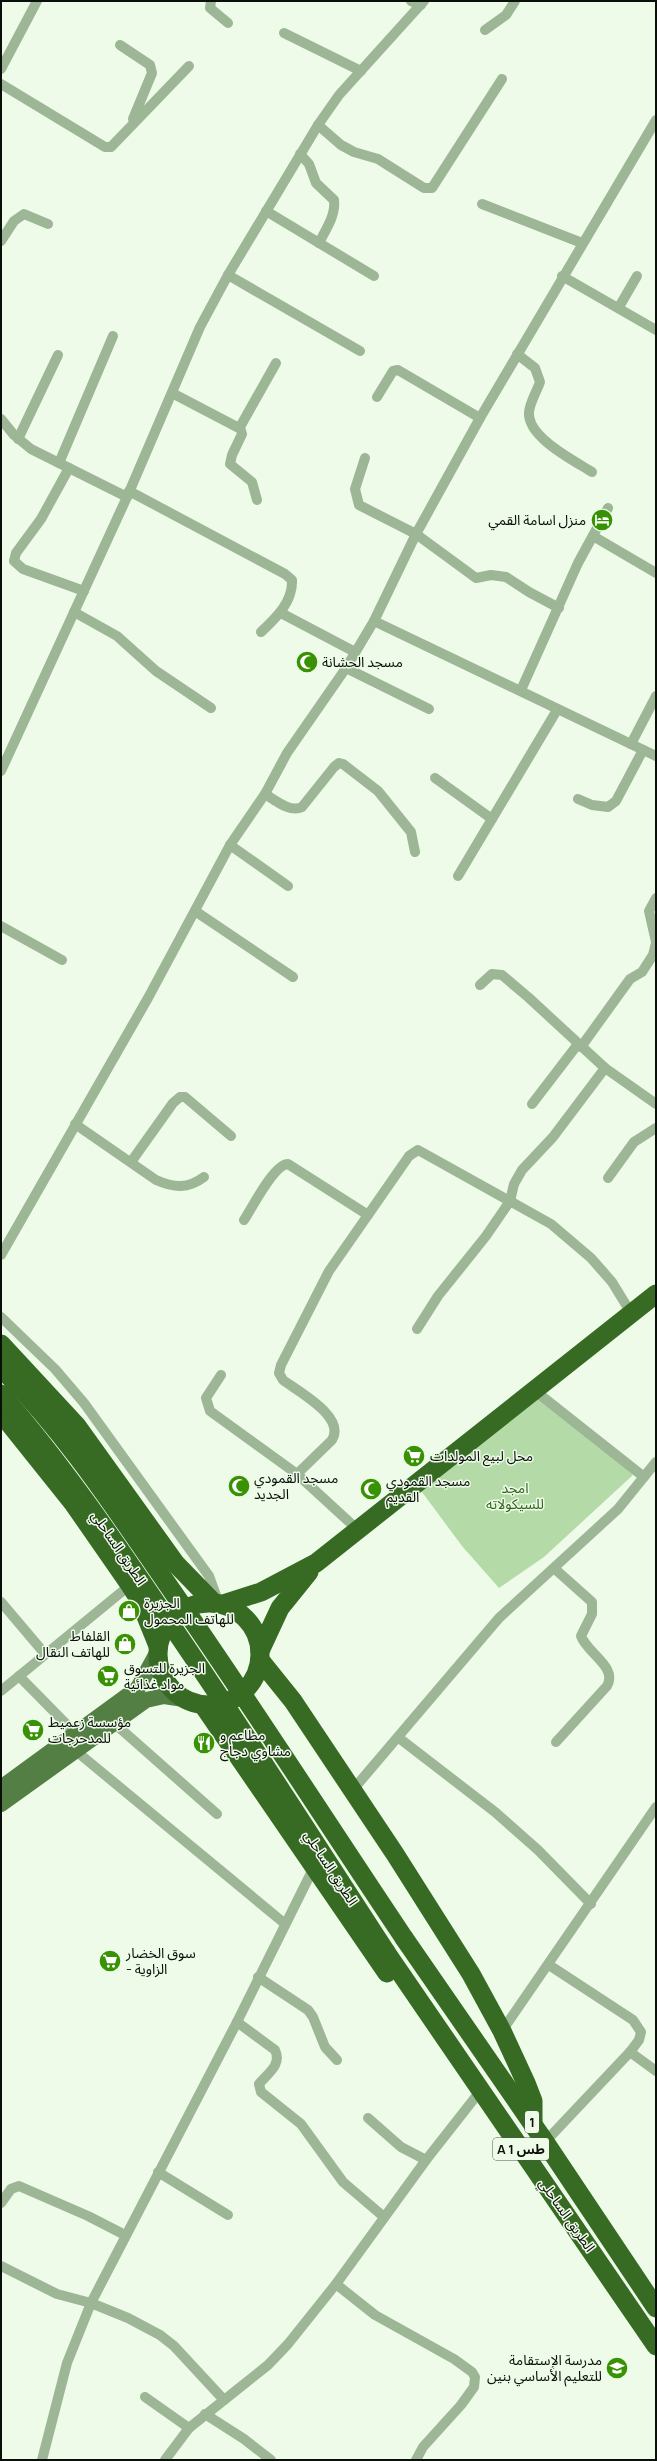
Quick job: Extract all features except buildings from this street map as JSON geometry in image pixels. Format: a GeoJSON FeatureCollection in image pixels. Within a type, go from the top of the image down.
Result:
{"type":"FeatureCollection","features":[{"type":"Feature","properties":{"kind":"highway"},"geometry":{"type":"LineString","coordinates":[[158,1649],[164,1628],[177,1613],[194,1605],[218,1603],[261,1592],[316,1563],[656,1294]]}},
{"type":"Feature","properties":{"kind":"highway"},"geometry":{"type":"LineString","coordinates":[[1,1344],[77,1426],[176,1564],[218,1603],[235,1609],[253,1627],[260,1655],[293,1701],[437,1920],[502,2031],[533,2101],[533,2124]]}},
{"type":"Feature","properties":{"kind":"highway","name":"الطريق الساحلي"},"geometry":{"type":"LineString","coordinates":[[1,1368],[46,1417],[102,1489],[204,1637],[404,1938],[533,2124],[656,2308]]}},
{"type":"Feature","properties":{"kind":"highway","name":"الطريق الساحلي"},"geometry":{"type":"LineString","coordinates":[[1,1394],[32,1429],[87,1500],[193,1656],[386,1952],[656,2346]]}},
{"type":"Feature","properties":{"kind":"highway"},"geometry":{"type":"LineString","coordinates":[[1,1413],[73,1503],[139,1599],[158,1649],[159,1666],[164,1679],[173,1690],[184,1699],[204,1705],[223,1703],[241,1694],[257,1673],[260,1655],[280,1608],[316,1563]]}},
{"type":"Feature","properties":{"kind":"highway"},"geometry":{"type":"LineString","coordinates":[[204,1705],[394,1983],[405,1998],[443,2036]]}},
{"type":"Feature","properties":{"kind":"main road"},"geometry":{"type":"LineString","coordinates":[[2,1786],[138,1688],[158,1649]]}},
{"type":"Feature","properties":{"kind":"main road"},"geometry":{"type":"LineString","coordinates":[[1,1804],[139,1704],[154,1697],[164,1696],[184,1699]]}},
{"type":"Feature","properties":{"kind":"street"},"geometry":{"type":"LineString","coordinates":[[1,69],[37,1]]}},
{"type":"Feature","properties":{"kind":"street"},"geometry":{"type":"LineString","coordinates":[[211,1],[210,8],[228,23]]}},
{"type":"Feature","properties":{"kind":"street"},"geometry":{"type":"LineString","coordinates":[[486,30],[506,15],[515,1]]}},
{"type":"Feature","properties":{"kind":"street"},"geometry":{"type":"LineString","coordinates":[[1,770],[128,494],[200,327],[228,275],[318,125],[361,70],[419,2]]}},
{"type":"Feature","properties":{"kind":"street"},"geometry":{"type":"LineString","coordinates":[[284,33],[361,70]]}},
{"type":"Feature","properties":{"kind":"street"},"geometry":{"type":"LineString","coordinates":[[120,45],[150,65],[152,73],[131,125]]}},
{"type":"Feature","properties":{"kind":"street"},"geometry":{"type":"LineString","coordinates":[[1,84],[105,147],[111,147],[189,66]]}},
{"type":"Feature","properties":{"kind":"street"},"geometry":{"type":"LineString","coordinates":[[318,125],[341,145],[354,152],[378,159],[424,188],[428,189],[432,188],[502,79]]}},
{"type":"Feature","properties":{"kind":"street"},"geometry":{"type":"LineString","coordinates":[[1,1255],[195,911],[230,845],[264,794],[287,753],[346,668],[374,621],[416,534],[480,418],[562,276],[656,120]]}},
{"type":"Feature","properties":{"kind":"street"},"geometry":{"type":"LineString","coordinates":[[300,154],[309,164],[316,183],[334,200],[335,208],[332,218],[319,243]]}},
{"type":"Feature","properties":{"kind":"street"},"geometry":{"type":"LineString","coordinates":[[482,204],[582,243]]}},
{"type":"Feature","properties":{"kind":"street"},"geometry":{"type":"LineString","coordinates":[[266,211],[374,276]]}},
{"type":"Feature","properties":{"kind":"street"},"geometry":{"type":"LineString","coordinates":[[1,242],[14,221],[24,214],[48,224]]}},
{"type":"Feature","properties":{"kind":"street"},"geometry":{"type":"LineString","coordinates":[[228,275],[360,351]]}},
{"type":"Feature","properties":{"kind":"street"},"geometry":{"type":"LineString","coordinates":[[562,276],[619,307],[656,330]]}},
{"type":"Feature","properties":{"kind":"street"},"geometry":{"type":"LineString","coordinates":[[619,307],[637,276]]}},
{"type":"Feature","properties":{"kind":"street"},"geometry":{"type":"LineString","coordinates":[[59,463],[114,336]]}},
{"type":"Feature","properties":{"kind":"street"},"geometry":{"type":"LineString","coordinates":[[517,354],[535,368],[540,382],[529,411],[530,423],[535,431],[567,457],[592,472]]}},
{"type":"Feature","properties":{"kind":"street"},"geometry":{"type":"LineString","coordinates":[[18,439],[58,355]]}},
{"type":"Feature","properties":{"kind":"street"},"geometry":{"type":"LineString","coordinates":[[257,500],[252,482],[230,464],[232,455],[242,434],[240,427],[276,363]]}},
{"type":"Feature","properties":{"kind":"street"},"geometry":{"type":"LineString","coordinates":[[377,397],[393,372],[398,370],[480,418]]}},
{"type":"Feature","properties":{"kind":"street"},"geometry":{"type":"LineString","coordinates":[[172,393],[237,428],[240,427]]}},
{"type":"Feature","properties":{"kind":"street"},"geometry":{"type":"LineString","coordinates":[[1,419],[18,439],[31,449],[69,468],[128,494],[285,574],[292,580],[293,589],[281,613],[261,632]]}},
{"type":"Feature","properties":{"kind":"street"},"geometry":{"type":"LineString","coordinates":[[365,458],[355,489],[357,503],[416,534],[476,578],[491,575],[506,577],[529,592],[559,608]]}},
{"type":"Feature","properties":{"kind":"street"},"geometry":{"type":"LineString","coordinates":[[69,468],[41,519],[16,553],[14,561],[23,569],[84,591]]}},
{"type":"Feature","properties":{"kind":"street"},"geometry":{"type":"LineString","coordinates":[[521,690],[593,536],[608,508]]}},
{"type":"Feature","properties":{"kind":"street"},"geometry":{"type":"LineString","coordinates":[[593,536],[656,573]]}},
{"type":"Feature","properties":{"kind":"street"},"geometry":{"type":"LineString","coordinates":[[74,612],[117,636],[156,671],[211,708]]}},
{"type":"Feature","properties":{"kind":"street"},"geometry":{"type":"LineString","coordinates":[[281,613],[355,652]]}},
{"type":"Feature","properties":{"kind":"street"},"geometry":{"type":"LineString","coordinates":[[374,621],[521,690],[558,710],[656,756]]}},
{"type":"Feature","properties":{"kind":"street"},"geometry":{"type":"LineString","coordinates":[[346,668],[429,709]]}},
{"type":"Feature","properties":{"kind":"street"},"geometry":{"type":"LineString","coordinates":[[631,744],[656,696]]}},
{"type":"Feature","properties":{"kind":"street"},"geometry":{"type":"LineString","coordinates":[[458,876],[558,710]]}},
{"type":"Feature","properties":{"kind":"street"},"geometry":{"type":"LineString","coordinates":[[578,800],[592,805],[608,807],[616,801],[643,750]]}},
{"type":"Feature","properties":{"kind":"street"},"geometry":{"type":"LineString","coordinates":[[264,794],[290,808],[298,809],[302,807],[339,762],[378,791],[411,832],[415,852]]}},
{"type":"Feature","properties":{"kind":"street"},"geometry":{"type":"LineString","coordinates":[[435,778],[492,819]]}},
{"type":"Feature","properties":{"kind":"street"},"geometry":{"type":"LineString","coordinates":[[230,845],[288,886]]}},
{"type":"Feature","properties":{"kind":"street"},"geometry":{"type":"LineString","coordinates":[[532,1104],[580,1046],[630,979],[642,972],[653,955],[656,942],[649,911],[656,898]]}},
{"type":"Feature","properties":{"kind":"street"},"geometry":{"type":"LineString","coordinates":[[195,911],[294,977]]}},
{"type":"Feature","properties":{"kind":"street"},"geometry":{"type":"LineString","coordinates":[[1,926],[62,960]]}},
{"type":"Feature","properties":{"kind":"street"},"geometry":{"type":"LineString","coordinates":[[480,985],[492,974],[502,975],[528,996],[605,1068],[656,1104]]}},
{"type":"Feature","properties":{"kind":"street"},"geometry":{"type":"LineString","coordinates":[[417,1329],[438,1296],[486,1236],[510,1201],[514,1184],[522,1170],[553,1137],[605,1068]]}},
{"type":"Feature","properties":{"kind":"street"},"geometry":{"type":"LineString","coordinates":[[132,1162],[173,1103],[180,1097],[185,1097],[230,1136]]}},
{"type":"Feature","properties":{"kind":"street"},"geometry":{"type":"LineString","coordinates":[[75,1124],[156,1180],[170,1186],[186,1186],[204,1177]]}},
{"type":"Feature","properties":{"kind":"street"},"geometry":{"type":"LineString","coordinates":[[608,1178],[634,1142],[656,1128]]}},
{"type":"Feature","properties":{"kind":"street"},"geometry":{"type":"LineString","coordinates":[[297,1474],[332,1440],[336,1434],[336,1428],[333,1421],[323,1410],[283,1380],[279,1373],[281,1365],[330,1271],[409,1156],[418,1150],[551,1224],[591,1258],[612,1282],[631,1313]]}},
{"type":"Feature","properties":{"kind":"street"},"geometry":{"type":"LineString","coordinates":[[244,1220],[276,1170],[284,1164],[288,1164],[368,1215]]}},
{"type":"Feature","properties":{"kind":"street"},"geometry":{"type":"LineString","coordinates":[[1,1318],[55,1369],[89,1409],[209,1576],[218,1603]]}},
{"type":"Feature","properties":{"kind":"street"},"geometry":{"type":"LineString","coordinates":[[221,1375],[206,1398],[210,1411],[297,1474],[358,1530]]}},
{"type":"Feature","properties":{"kind":"street"},"geometry":{"type":"LineString","coordinates":[[352,1792],[499,1618],[618,1509],[652,1472],[534,1390]]}},
{"type":"Feature","properties":{"kind":"street"},"geometry":{"type":"LineString","coordinates":[[555,1568],[592,1602],[592,1614],[582,1636],[608,1670],[610,1677],[607,1686],[556,1742]]}},
{"type":"Feature","properties":{"kind":"street"},"geometry":{"type":"LineString","coordinates":[[1,1691],[130,1585]]}},
{"type":"Feature","properties":{"kind":"street"},"geometry":{"type":"LineString","coordinates":[[1,1602],[45,1654]]}},
{"type":"Feature","properties":{"kind":"street"},"geometry":{"type":"LineString","coordinates":[[19,1676],[76,1734]]}},
{"type":"Feature","properties":{"kind":"street"},"geometry":{"type":"LineString","coordinates":[[114,1723],[217,1814]]}},
{"type":"Feature","properties":{"kind":"street"},"geometry":{"type":"LineString","coordinates":[[399,1738],[495,1812],[538,1850],[592,1904]]}},
{"type":"Feature","properties":{"kind":"street"},"geometry":{"type":"LineString","coordinates":[[76,1751],[284,1923]]}},
{"type":"Feature","properties":{"kind":"street"},"geometry":{"type":"LineString","coordinates":[[502,2031],[592,1904],[656,1806]]}},
{"type":"Feature","properties":{"kind":"street"},"geometry":{"type":"LineString","coordinates":[[42,2460],[67,2363],[91,2303],[237,2022],[284,1923],[314,1867]]}},
{"type":"Feature","properties":{"kind":"street"},"geometry":{"type":"LineString","coordinates":[[545,2142],[630,2052],[639,2040],[641,2032],[632,2020],[549,1965]]}},
{"type":"Feature","properties":{"kind":"street"},"geometry":{"type":"LineString","coordinates":[[258,1977],[308,2010],[313,2017],[325,2047],[337,2060]]}},
{"type":"Feature","properties":{"kind":"street"},"geometry":{"type":"LineString","coordinates":[[237,2022],[275,2050],[278,2056],[277,2063],[259,2084],[260,2092],[301,2124],[344,2182],[384,2218]]}},
{"type":"Feature","properties":{"kind":"street"},"geometry":{"type":"LineString","coordinates":[[630,2052],[656,2071]]}},
{"type":"Feature","properties":{"kind":"street"},"geometry":{"type":"LineString","coordinates":[[165,2460],[188,2428],[268,2365],[336,2284],[426,2160],[481,2090]]}},
{"type":"Feature","properties":{"kind":"street"},"geometry":{"type":"LineString","coordinates":[[368,2118],[400,2147],[426,2160]]}},
{"type":"Feature","properties":{"kind":"street"},"geometry":{"type":"LineString","coordinates":[[158,2172],[228,2215]]}},
{"type":"Feature","properties":{"kind":"street"},"geometry":{"type":"LineString","coordinates":[[1,2204],[11,2189],[19,2186],[88,2216],[125,2235]]}},
{"type":"Feature","properties":{"kind":"street"},"geometry":{"type":"LineString","coordinates":[[1,2266],[58,2294],[91,2303],[128,2318],[167,2340],[224,2400]]}},
{"type":"Feature","properties":{"kind":"street"},"geometry":{"type":"LineString","coordinates":[[336,2284],[375,2315],[454,2359],[472,2372],[475,2377],[474,2387],[423,2447],[416,2460]]}},
{"type":"Feature","properties":{"kind":"street"},"geometry":{"type":"LineString","coordinates":[[145,2397],[188,2428]]}},
{"type":"Feature","properties":{"kind":"street"},"geometry":{"type":"LineString","coordinates":[[205,2414],[244,2438],[271,2460]]}},
{"type":"Feature","properties":{"kind":"green space","name":"امجد للسيكولاته"},"geometry":{"type":"Polygon","coordinates":[[[545,1393],[633,1475],[544,1557],[499,1588],[462,1546],[419,1488],[545,1393]]]}},
{"type":"Feature","properties":{"kind":"place","name":"منزل اسامة القمي"},"geometry":{"type":"Point","coordinates":[602,520]}},
{"type":"Feature","properties":{"kind":"place","name":"مسجد الحشانة"},"geometry":{"type":"Point","coordinates":[307,662]}},
{"type":"Feature","properties":{"kind":"place","name":"محل لبيع المولدات"},"geometry":{"type":"Point","coordinates":[414,1456]}},
{"type":"Feature","properties":{"kind":"place","name":"مسجد القمودي الجديد"},"geometry":{"type":"Point","coordinates":[239,1486]}},
{"type":"Feature","properties":{"kind":"place","name":"مسجد القمودي القديم"},"geometry":{"type":"Point","coordinates":[371,1489]}},
{"type":"Feature","properties":{"kind":"place","name":"الجزيرة للهاتف المحمول"},"geometry":{"type":"Point","coordinates":[129,1611]}},
{"type":"Feature","properties":{"kind":"place","name":"القلفاط للهاتف النقال"},"geometry":{"type":"Point","coordinates":[125,1644]}},
{"type":"Feature","properties":{"kind":"place","name":"الجزيرة للتسوق مواد غذائية"},"geometry":{"type":"Point","coordinates":[108,1676]}},
{"type":"Feature","properties":{"kind":"place","name":"مؤسسة زعميط للمدحرجات"},"geometry":{"type":"Point","coordinates":[33,1730]}},
{"type":"Feature","properties":{"kind":"place","name":"مطاعم و مشاوي دجاج"},"geometry":{"type":"Point","coordinates":[204,1743]}},
{"type":"Feature","properties":{"kind":"place","name":"سوق الخضار - الزاوية"},"geometry":{"type":"Point","coordinates":[110,1961]}},
{"type":"Feature","properties":{"kind":"place","name":"مدرسة اﻹستقامة للتعليم اﻷساسي بنين"},"geometry":{"type":"Point","coordinates":[617,2368]}}]}
